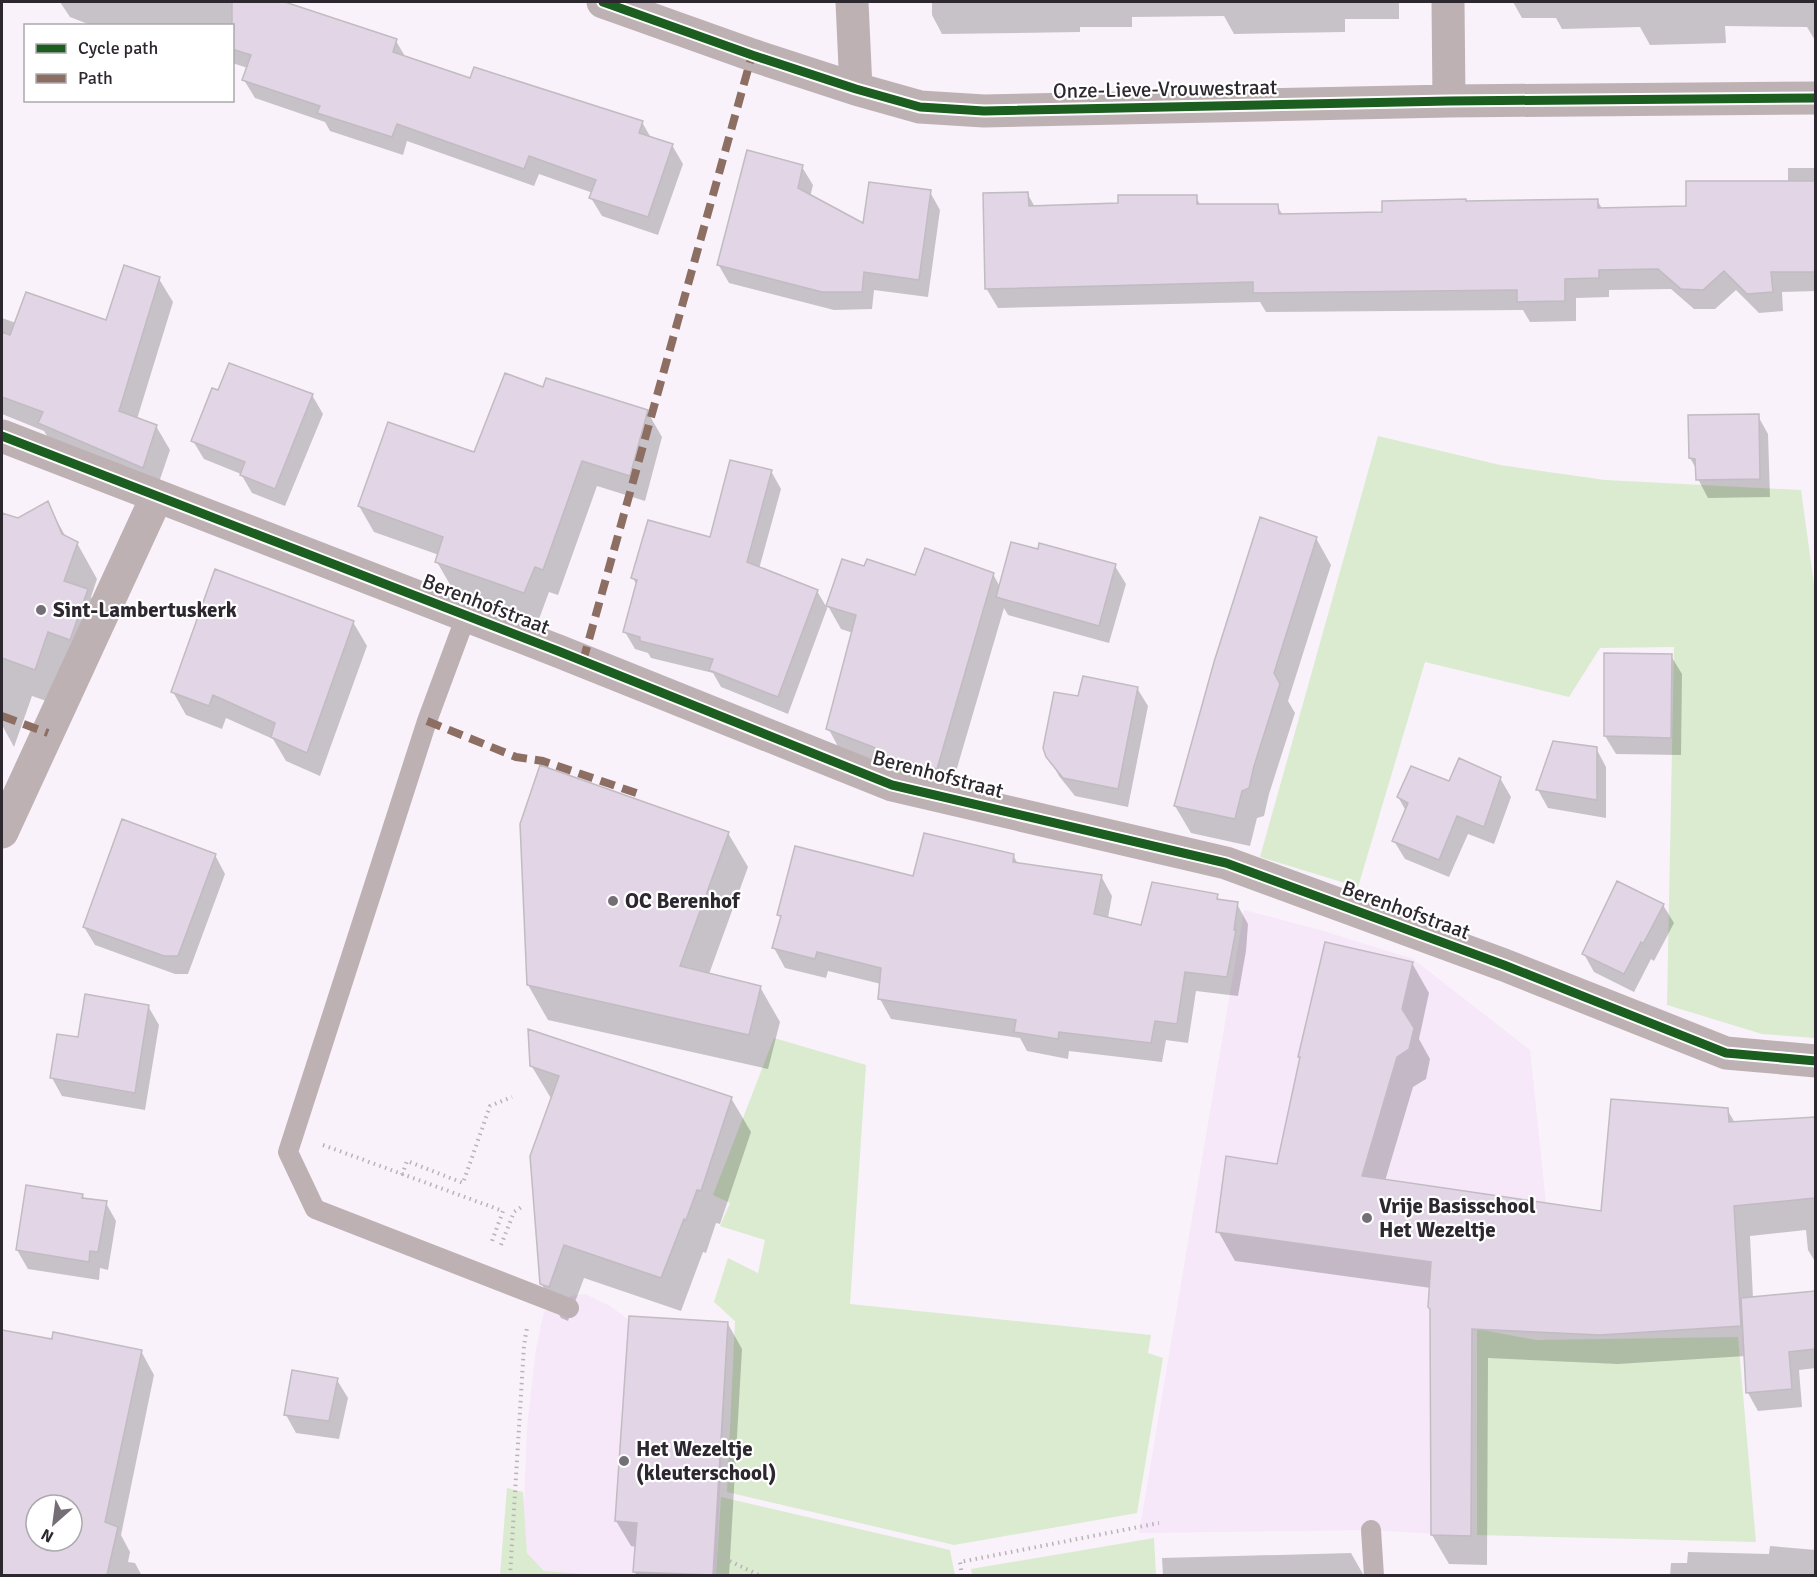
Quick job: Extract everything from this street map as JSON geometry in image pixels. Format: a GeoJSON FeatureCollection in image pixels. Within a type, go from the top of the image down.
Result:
{"type":"FeatureCollection","features":[{"type":"Feature","properties":{"kind":"street","name":"Onze-Lieve-Vrouwestraat"},"geometry":{"type":"LineString","coordinates":[[603,2],[752,55],[920,107],[984,111],[1449,101],[1815,98]]}},
{"type":"Feature","properties":{"kind":"street"},"geometry":{"type":"LineString","coordinates":[[852,2],[856,89]]}},
{"type":"Feature","properties":{"kind":"street"},"geometry":{"type":"LineString","coordinates":[[1448,2],[1449,101]]}},
{"type":"Feature","properties":{"kind":"street","name":"Berenhofstraat"},"geometry":{"type":"LineString","coordinates":[[2,436],[566,654],[892,785],[1226,863],[1504,965],[1726,1053],[1815,1061]]}},
{"type":"Feature","properties":{"kind":"street"},"geometry":{"type":"LineString","coordinates":[[2,832],[157,496]]}},
{"type":"Feature","properties":{"kind":"lane"},"geometry":{"type":"LineString","coordinates":[[466,616],[427,721],[288,1152],[315,1209],[569,1308]]}},
{"type":"Feature","properties":{"kind":"lane"},"geometry":{"type":"LineString","coordinates":[[1371,1530],[1374,1575]]}},
{"type":"Feature","properties":{"kind":"path"},"geometry":{"type":"LineString","coordinates":[[402,1175],[407,1161],[463,1183],[490,1106],[512,1097]]}},
{"type":"Feature","properties":{"kind":"path"},"geometry":{"type":"LineString","coordinates":[[294,1134],[503,1211],[479,1274]]}},
{"type":"Feature","properties":{"kind":"path"},"geometry":{"type":"LineString","coordinates":[[501,1243],[514,1212],[523,1206]]}},
{"type":"Feature","properties":{"kind":"path"},"geometry":{"type":"LineString","coordinates":[[510,1575],[524,1345],[533,1294]]}},
{"type":"Feature","properties":{"kind":"path"},"geometry":{"type":"LineString","coordinates":[[962,1575],[960,1562],[1159,1523]]}},
{"type":"Feature","properties":{"kind":"path"},"geometry":{"type":"LineString","coordinates":[[719,1556],[761,1575]]}},
{"type":"Feature","properties":{"kind":"shaded area","name":"Vrije Basisschool Het Wezeltje"},"geometry":{"type":"Polygon","coordinates":[[[1244,910],[1320,930],[1413,959],[1530,1050],[1546,1203],[1472,1320],[1471,1536],[1371,1530],[1139,1533],[1244,910]]]}},
{"type":"Feature","properties":{"kind":"shaded area","name":"Het Wezeltje (kleuterschool)"},"geometry":{"type":"Polygon","coordinates":[[[585,1294],[610,1306],[629,1320],[668,1323],[691,1320],[728,1322],[716,1575],[599,1576],[544,1571],[527,1553],[524,1506],[527,1426],[536,1349],[544,1312],[571,1296],[585,1294]]]}},
{"type":"Feature","properties":{"kind":"green space"},"geometry":{"type":"Polygon","coordinates":[[[1378,436],[1500,465],[1605,480],[1801,490],[1816,599],[1815,1038],[1762,1034],[1667,1005],[1674,647],[1600,648],[1569,697],[1425,662],[1358,887],[1260,857],[1378,436]]]}},
{"type":"Feature","properties":{"kind":"green space"},"geometry":{"type":"Polygon","coordinates":[[[774,1038],[866,1065],[850,1304],[1151,1335],[1148,1353],[1163,1358],[1137,1513],[954,1545],[727,1492],[735,1321],[714,1302],[728,1258],[758,1273],[765,1240],[720,1226],[730,1203],[713,1195],[774,1038]]]}},
{"type":"Feature","properties":{"kind":"green space"},"geometry":{"type":"Polygon","coordinates":[[[1477,1329],[1536,1340],[1738,1337],[1756,1542],[1477,1535],[1477,1329]]]}},
{"type":"Feature","properties":{"kind":"green space"},"geometry":{"type":"Polygon","coordinates":[[[507,1488],[523,1492],[527,1553],[544,1571],[599,1575],[500,1575],[507,1488]]]}},
{"type":"Feature","properties":{"kind":"green space"},"geometry":{"type":"Polygon","coordinates":[[[721,1497],[950,1550],[955,1575],[716,1575],[721,1497]]]}},
{"type":"Feature","properties":{"kind":"green space"},"geometry":{"type":"Polygon","coordinates":[[[1154,1538],[1156,1575],[972,1575],[971,1569],[1154,1538]]]}},
{"type":"Feature","properties":{"kind":"building"},"geometry":{"type":"Polygon","coordinates":[[[232,2],[285,2],[397,39],[393,52],[470,78],[474,67],[643,121],[639,133],[673,144],[648,217],[589,198],[596,180],[529,156],[524,169],[397,124],[392,137],[317,113],[320,106],[242,80],[251,55],[234,50],[234,24],[232,24],[232,2]]]}},
{"type":"Feature","properties":{"kind":"building"},"geometry":{"type":"Polygon","coordinates":[[[747,150],[803,165],[798,188],[863,223],[869,182],[931,190],[919,280],[864,272],[862,292],[822,292],[717,265],[747,150]]]}},
{"type":"Feature","properties":{"kind":"building"},"geometry":{"type":"Polygon","coordinates":[[[1686,181],[1815,181],[1815,272],[1771,272],[1773,292],[1747,294],[1724,271],[1703,290],[1681,289],[1658,269],[1599,270],[1599,278],[1565,279],[1565,301],[1517,302],[1517,290],[1253,293],[1253,282],[985,289],[983,193],[1028,192],[1029,206],[1118,203],[1118,195],[1197,195],[1197,204],[1278,204],[1279,214],[1382,212],[1382,201],[1466,199],[1466,201],[1598,199],[1598,208],[1686,206],[1686,181]]]}},
{"type":"Feature","properties":{"kind":"building"},"geometry":{"type":"Polygon","coordinates":[[[124,265],[160,277],[119,411],[157,425],[143,468],[38,423],[43,412],[2,397],[2,332],[10,335],[26,292],[106,320],[124,265]]]}},
{"type":"Feature","properties":{"kind":"building"},"geometry":{"type":"Polygon","coordinates":[[[229,363],[313,394],[275,489],[240,475],[245,462],[191,441],[212,388],[218,390],[229,363]]]}},
{"type":"Feature","properties":{"kind":"building"},"geometry":{"type":"Polygon","coordinates":[[[505,373],[543,387],[546,378],[648,410],[630,476],[582,461],[543,570],[535,567],[524,593],[435,562],[443,537],[358,506],[388,422],[474,452],[505,373]]]}},
{"type":"Feature","properties":{"kind":"building"},"geometry":{"type":"Polygon","coordinates":[[[1759,414],[1760,479],[1696,480],[1695,459],[1689,458],[1688,415],[1759,414]]]}},
{"type":"Feature","properties":{"kind":"building"},"geometry":{"type":"Polygon","coordinates":[[[730,460],[772,470],[747,562],[818,590],[778,697],[709,670],[713,659],[640,641],[640,637],[623,632],[637,580],[631,578],[648,520],[710,537],[730,460]]]}},
{"type":"Feature","properties":{"kind":"building","name":"Sint-Lambertuskerk"},"geometry":{"type":"Polygon","coordinates":[[[48,501],[62,534],[78,542],[64,581],[88,589],[70,640],[48,632],[35,670],[2,658],[2,513],[18,518],[48,501]]]}},
{"type":"Feature","properties":{"kind":"building"},"geometry":{"type":"Polygon","coordinates":[[[1260,517],[1317,537],[1274,673],[1280,684],[1249,788],[1242,791],[1235,819],[1174,806],[1214,662],[1260,517]]]}},
{"type":"Feature","properties":{"kind":"building"},"geometry":{"type":"Polygon","coordinates":[[[1011,542],[1038,549],[1039,543],[1116,564],[1099,626],[996,597],[1011,542]]]}},
{"type":"Feature","properties":{"kind":"building"},"geometry":{"type":"Polygon","coordinates":[[[925,548],[994,573],[937,769],[889,757],[873,747],[826,729],[856,615],[826,606],[842,559],[864,566],[867,559],[915,575],[925,548]]]}},
{"type":"Feature","properties":{"kind":"building"},"geometry":{"type":"Polygon","coordinates":[[[215,569],[354,621],[307,753],[271,737],[275,723],[213,695],[209,706],[171,692],[215,569]]]}},
{"type":"Feature","properties":{"kind":"building"},"geometry":{"type":"Polygon","coordinates":[[[1604,653],[1672,654],[1671,738],[1604,736],[1604,653]]]}},
{"type":"Feature","properties":{"kind":"building"},"geometry":{"type":"Polygon","coordinates":[[[1083,676],[1138,687],[1118,789],[1063,778],[1046,757],[1043,748],[1054,692],[1078,696],[1083,676]]]}},
{"type":"Feature","properties":{"kind":"building"},"geometry":{"type":"Polygon","coordinates":[[[1553,741],[1597,747],[1597,800],[1536,790],[1553,741]]]}},
{"type":"Feature","properties":{"kind":"building"},"geometry":{"type":"Polygon","coordinates":[[[1459,758],[1501,777],[1484,827],[1457,816],[1439,860],[1392,841],[1408,803],[1397,797],[1411,766],[1449,781],[1459,758]]]}},
{"type":"Feature","properties":{"kind":"building","name":"OC Berenhof"},"geometry":{"type":"Polygon","coordinates":[[[540,765],[729,832],[680,966],[761,986],[749,1035],[527,985],[520,824],[540,765]]]}},
{"type":"Feature","properties":{"kind":"building"},"geometry":{"type":"Polygon","coordinates":[[[122,819],[216,854],[178,956],[164,956],[83,927],[122,819]]]}},
{"type":"Feature","properties":{"kind":"building"},"geometry":{"type":"Polygon","coordinates":[[[924,833],[1014,854],[1013,862],[1102,875],[1094,914],[1141,925],[1152,882],[1218,894],[1217,899],[1238,902],[1234,930],[1236,930],[1227,977],[1185,972],[1177,1024],[1155,1021],[1151,1043],[1059,1032],[1058,1039],[1014,1032],[1016,1020],[878,999],[881,968],[817,952],[815,959],[772,948],[781,916],[777,915],[795,846],[913,876],[924,833]]]}},
{"type":"Feature","properties":{"kind":"building"},"geometry":{"type":"Polygon","coordinates":[[[1617,881],[1664,904],[1624,974],[1582,954],[1617,881]]]}},
{"type":"Feature","properties":{"kind":"building"},"geometry":{"type":"Polygon","coordinates":[[[1325,942],[1413,962],[1402,1009],[1414,1028],[1409,1049],[1397,1057],[1362,1176],[1601,1211],[1611,1099],[1728,1108],[1729,1122],[1815,1117],[1815,1198],[1734,1206],[1741,1326],[1600,1335],[1472,1329],[1471,1536],[1431,1535],[1430,1309],[1428,1307],[1431,1262],[1216,1232],[1226,1156],[1277,1164],[1300,1057],[1298,1057],[1325,942]]]}},
{"type":"Feature","properties":{"kind":"building"},"geometry":{"type":"Polygon","coordinates":[[[85,994],[149,1005],[135,1093],[50,1078],[57,1034],[78,1037],[85,994]]]}},
{"type":"Feature","properties":{"kind":"building"},"geometry":{"type":"Polygon","coordinates":[[[528,1029],[732,1097],[701,1191],[697,1190],[661,1278],[564,1245],[549,1287],[540,1284],[530,1156],[559,1076],[530,1066],[528,1029]]]}},
{"type":"Feature","properties":{"kind":"building"},"geometry":{"type":"Polygon","coordinates":[[[26,1185],[83,1194],[82,1198],[107,1201],[98,1252],[90,1251],[89,1262],[16,1250],[26,1185]]]}},
{"type":"Feature","properties":{"kind":"building"},"geometry":{"type":"Polygon","coordinates":[[[1815,1291],[1815,1349],[1789,1352],[1792,1389],[1746,1393],[1741,1298],[1815,1291]]]}},
{"type":"Feature","properties":{"kind":"building"},"geometry":{"type":"Polygon","coordinates":[[[629,1316],[728,1322],[713,1575],[633,1572],[637,1523],[615,1521],[629,1316]]]}},
{"type":"Feature","properties":{"kind":"building"},"geometry":{"type":"Polygon","coordinates":[[[2,1330],[52,1339],[53,1332],[142,1350],[105,1522],[118,1527],[107,1575],[2,1575],[2,1330]]]}},
{"type":"Feature","properties":{"kind":"building"},"geometry":{"type":"Polygon","coordinates":[[[292,1370],[338,1378],[329,1421],[284,1415],[292,1370]]]}},
{"type":"Feature","properties":{"kind":"marked path"},"geometry":{"type":"LineString","coordinates":[[583,661],[752,55]]}},
{"type":"Feature","properties":{"kind":"marked path"},"geometry":{"type":"LineString","coordinates":[[2,716],[48,733]]}},
{"type":"Feature","properties":{"kind":"marked path"},"geometry":{"type":"LineString","coordinates":[[427,721],[516,757],[543,761],[642,795]]}},
{"type":"Feature","properties":{"kind":"cycle path"},"geometry":{"type":"LineString","coordinates":[[603,2],[752,55],[920,107],[984,111],[1449,101],[1816,98]]}},
{"type":"Feature","properties":{"kind":"cycle path"},"geometry":{"type":"LineString","coordinates":[[2,436],[558,651],[892,785],[1226,863],[1504,965],[1726,1053],[1816,1061]]}},
{"type":"Feature","properties":{"kind":"place","name":"Sint-Lambertuskerk"},"geometry":{"type":"Point","coordinates":[41,610]}},
{"type":"Feature","properties":{"kind":"place","name":"OC Berenhof"},"geometry":{"type":"Point","coordinates":[613,901]}},
{"type":"Feature","properties":{"kind":"place","name":"Vrije Basisschool Het Wezeltje"},"geometry":{"type":"Point","coordinates":[1367,1218]}},
{"type":"Feature","properties":{"kind":"place","name":"Het Wezeltje (kleuterschool)"},"geometry":{"type":"Point","coordinates":[624,1461]}}]}
